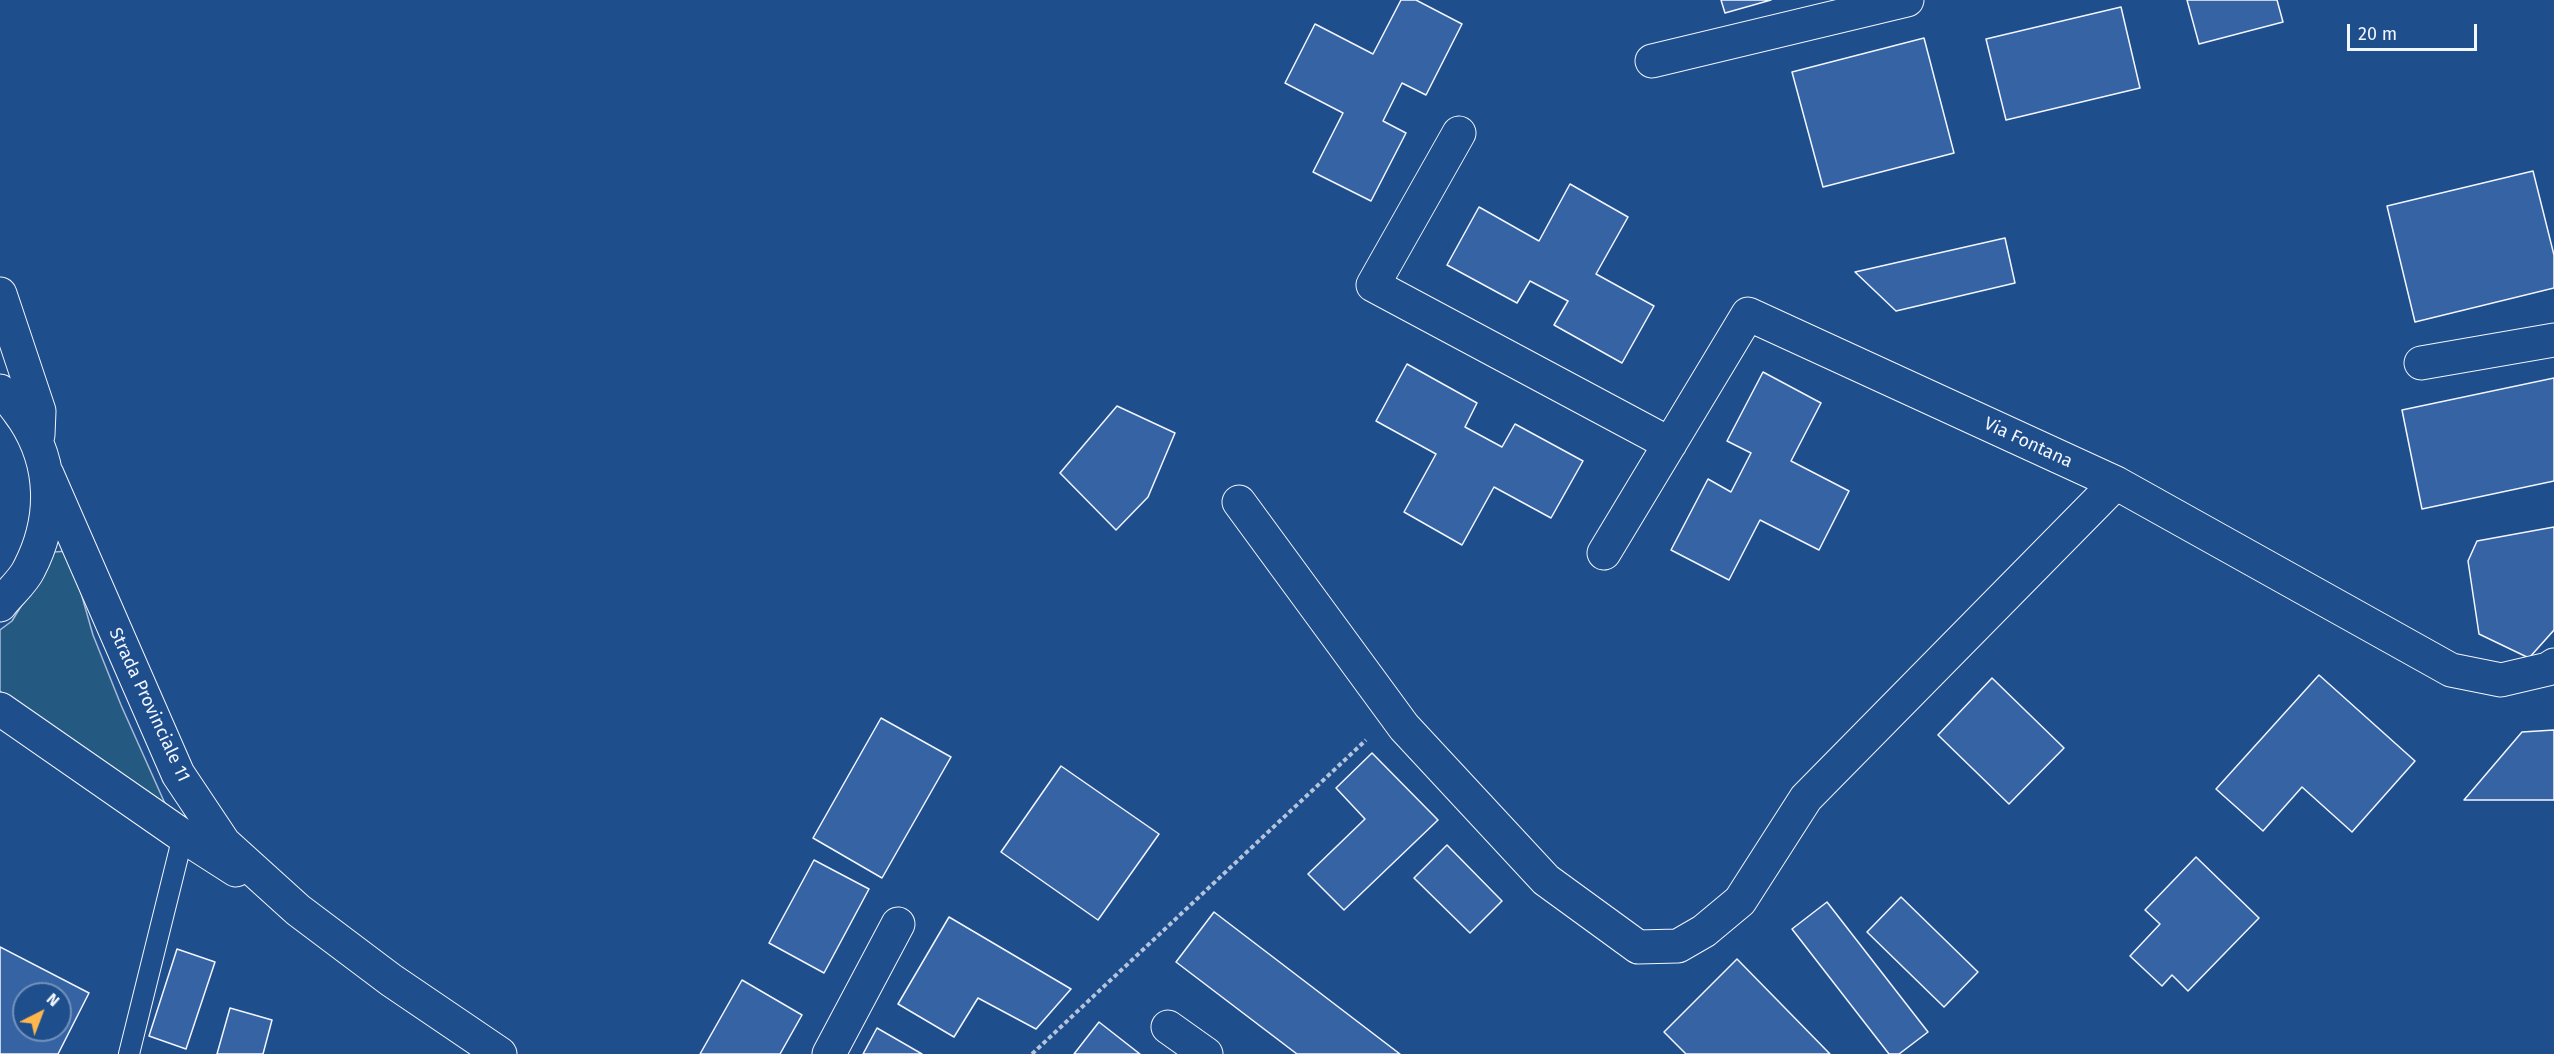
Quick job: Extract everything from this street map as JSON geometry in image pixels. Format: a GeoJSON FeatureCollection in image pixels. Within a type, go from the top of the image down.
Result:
{"type":"FeatureCollection","features":[{"type":"Feature","properties":{"kind":"street"},"geometry":{"type":"LineString","coordinates":[[1652,61],[1907,0]]}},
{"type":"Feature","properties":{"kind":"street"},"geometry":{"type":"LineString","coordinates":[[1460,133],[1373,285],[1670,444]]}},
{"type":"Feature","properties":{"kind":"street","name":"Strada Provinciale 11"},"geometry":{"type":"LineString","coordinates":[[0,294],[39,411],[38,440],[47,474],[178,774],[224,843],[298,910],[391,980],[500,1054]]}},
{"type":"Feature","properties":{"kind":"street","name":"Via Fontana"},"geometry":{"type":"LineString","coordinates":[[1604,553],[1748,314],[2116,483],[2451,670],[2501,680],[2548,669],[2554,664]]}},
{"type":"Feature","properties":{"kind":"street"},"geometry":{"type":"LineString","coordinates":[[2421,363],[2554,340]]}},
{"type":"Feature","properties":{"kind":"street","name":"Strada Provinciale 11"},"geometry":{"type":"LineString","coordinates":[[0,391],[10,398],[38,440]]}},
{"type":"Feature","properties":{"kind":"street","name":"Strada Provinciale 11"},"geometry":{"type":"LineString","coordinates":[[0,604],[29,570],[46,523],[47,474]]}},
{"type":"Feature","properties":{"kind":"street"},"geometry":{"type":"LineString","coordinates":[[1239,502],[1404,727],[1546,880],[1638,948],[1678,946],[1704,931],[1740,901],[1806,798],[2116,483]]}},
{"type":"Feature","properties":{"kind":"street"},"geometry":{"type":"LineString","coordinates":[[0,708],[183,836],[298,910]]}},
{"type":"Feature","properties":{"kind":"street"},"geometry":{"type":"LineString","coordinates":[[829,1054],[898,924]]}},
{"type":"Feature","properties":{"kind":"street"},"geometry":{"type":"LineString","coordinates":[[1168,1027],[1206,1054]]}},
{"type":"Feature","properties":{"kind":"lane"},"geometry":{"type":"LineString","coordinates":[[129,1054],[183,836]]}},
{"type":"Feature","properties":{"kind":"path"},"geometry":{"type":"LineString","coordinates":[[1032,1054],[1395,713]]}},
{"type":"Feature","properties":{"kind":"shaded area"},"geometry":{"type":"Polygon","coordinates":[[[69,551],[93,635],[121,705],[171,817],[0,691],[0,630],[12,621],[54,552],[69,551]]]}},
{"type":"Feature","properties":{"kind":"building"},"geometry":{"type":"Polygon","coordinates":[[[1401,0],[1416,0],[1462,24],[1426,95],[1402,83],[1383,121],[1406,133],[1371,201],[1313,172],[1343,113],[1285,83],[1315,24],[1373,54],[1401,0]]]}},
{"type":"Feature","properties":{"kind":"building"},"geometry":{"type":"Polygon","coordinates":[[[1721,0],[1771,0],[1725,13],[1721,0]]]}},
{"type":"Feature","properties":{"kind":"building"},"geometry":{"type":"Polygon","coordinates":[[[2187,0],[2277,0],[2283,22],[2199,44],[2187,0]]]}},
{"type":"Feature","properties":{"kind":"building"},"geometry":{"type":"Polygon","coordinates":[[[2121,7],[2140,88],[2006,120],[1986,39],[2121,7]]]}},
{"type":"Feature","properties":{"kind":"building"},"geometry":{"type":"Polygon","coordinates":[[[1924,38],[1954,153],[1823,187],[1792,72],[1924,38]]]}},
{"type":"Feature","properties":{"kind":"building"},"geometry":{"type":"Polygon","coordinates":[[[2533,171],[2554,255],[2554,288],[2415,322],[2387,206],[2533,171]]]}},
{"type":"Feature","properties":{"kind":"building"},"geometry":{"type":"Polygon","coordinates":[[[1570,184],[1628,217],[1596,274],[1654,306],[1622,363],[1554,325],[1568,301],[1530,281],[1517,303],[1447,265],[1479,207],[1539,241],[1570,184]]]}},
{"type":"Feature","properties":{"kind":"building"},"geometry":{"type":"Polygon","coordinates":[[[2005,238],[2015,283],[1896,311],[1855,272],[2005,238]]]}},
{"type":"Feature","properties":{"kind":"building"},"geometry":{"type":"Polygon","coordinates":[[[1407,364],[1477,403],[1465,427],[1502,447],[1515,424],[1583,461],[1551,518],[1494,487],[1462,545],[1404,512],[1436,454],[1376,421],[1407,364]]]}},
{"type":"Feature","properties":{"kind":"building"},"geometry":{"type":"Polygon","coordinates":[[[1763,372],[1821,403],[1791,461],[1849,491],[1819,550],[1760,520],[1729,580],[1671,550],[1708,479],[1731,492],[1751,453],[1727,441],[1763,372]]]}},
{"type":"Feature","properties":{"kind":"building"},"geometry":{"type":"Polygon","coordinates":[[[2554,378],[2554,481],[2422,509],[2402,410],[2554,378]]]}},
{"type":"Feature","properties":{"kind":"building"},"geometry":{"type":"Polygon","coordinates":[[[1117,406],[1175,433],[1148,497],[1116,530],[1060,473],[1117,406]]]}},
{"type":"Feature","properties":{"kind":"building"},"geometry":{"type":"Polygon","coordinates":[[[2554,527],[2554,630],[2529,658],[2479,634],[2468,561],[2477,541],[2554,527]]]}},
{"type":"Feature","properties":{"kind":"building"},"geometry":{"type":"Polygon","coordinates":[[[2319,675],[2415,761],[2352,832],[2302,787],[2263,831],[2216,789],[2319,675]]]}},
{"type":"Feature","properties":{"kind":"building"},"geometry":{"type":"Polygon","coordinates":[[[1992,678],[2064,748],[2009,804],[1938,735],[1992,678]]]}},
{"type":"Feature","properties":{"kind":"building"},"geometry":{"type":"Polygon","coordinates":[[[881,718],[951,757],[882,878],[813,838],[881,718]]]}},
{"type":"Feature","properties":{"kind":"building"},"geometry":{"type":"Polygon","coordinates":[[[2554,730],[2554,800],[2464,800],[2522,732],[2554,730]]]}},
{"type":"Feature","properties":{"kind":"building"},"geometry":{"type":"Polygon","coordinates":[[[1372,753],[1438,820],[1344,910],[1308,874],[1365,819],[1336,788],[1372,753]]]}},
{"type":"Feature","properties":{"kind":"building"},"geometry":{"type":"Polygon","coordinates":[[[1061,766],[1159,834],[1098,920],[1001,852],[1061,766]]]}},
{"type":"Feature","properties":{"kind":"building"},"geometry":{"type":"Polygon","coordinates":[[[1447,845],[1502,901],[1470,933],[1414,878],[1447,845]]]}},
{"type":"Feature","properties":{"kind":"building"},"geometry":{"type":"Polygon","coordinates":[[[2196,857],[2259,918],[2188,991],[2172,975],[2162,986],[2130,956],[2160,924],[2145,910],[2196,857]]]}},
{"type":"Feature","properties":{"kind":"building"},"geometry":{"type":"Polygon","coordinates":[[[814,860],[869,889],[824,973],[769,943],[814,860]]]}},
{"type":"Feature","properties":{"kind":"building"},"geometry":{"type":"Polygon","coordinates":[[[1901,897],[1978,972],[1944,1007],[1867,932],[1901,897]]]}},
{"type":"Feature","properties":{"kind":"building"},"geometry":{"type":"Polygon","coordinates":[[[1827,902],[1928,1032],[1899,1054],[1889,1054],[1792,929],[1827,902]]]}},
{"type":"Feature","properties":{"kind":"building"},"geometry":{"type":"Polygon","coordinates":[[[1214,912],[1400,1054],[1297,1054],[1176,962],[1214,912]]]}},
{"type":"Feature","properties":{"kind":"building"},"geometry":{"type":"Polygon","coordinates":[[[949,917],[1071,989],[1036,1029],[978,998],[954,1037],[898,1004],[949,917]]]}},
{"type":"Feature","properties":{"kind":"building"},"geometry":{"type":"Polygon","coordinates":[[[0,947],[68,982],[12,982],[12,1042],[64,1042],[58,1054],[0,1054],[0,947]]]}},
{"type":"Feature","properties":{"kind":"building"},"geometry":{"type":"Polygon","coordinates":[[[177,949],[215,962],[186,1049],[149,1036],[177,949]]]}},
{"type":"Feature","properties":{"kind":"building"},"geometry":{"type":"Polygon","coordinates":[[[1737,959],[1830,1054],[1686,1054],[1664,1032],[1737,959]]]}},
{"type":"Feature","properties":{"kind":"building"},"geometry":{"type":"Polygon","coordinates":[[[742,980],[802,1015],[780,1054],[700,1054],[742,980]]]}},
{"type":"Feature","properties":{"kind":"building"},"geometry":{"type":"Polygon","coordinates":[[[72,984],[89,993],[72,1026],[72,984]]]}},
{"type":"Feature","properties":{"kind":"building"},"geometry":{"type":"Polygon","coordinates":[[[230,1008],[272,1020],[263,1054],[217,1054],[230,1008]]]}},
{"type":"Feature","properties":{"kind":"building"},"geometry":{"type":"Polygon","coordinates":[[[1099,1022],[1140,1054],[1074,1054],[1099,1022]]]}},
{"type":"Feature","properties":{"kind":"building"},"geometry":{"type":"Polygon","coordinates":[[[877,1028],[922,1054],[863,1054],[877,1028]]]}}]}
